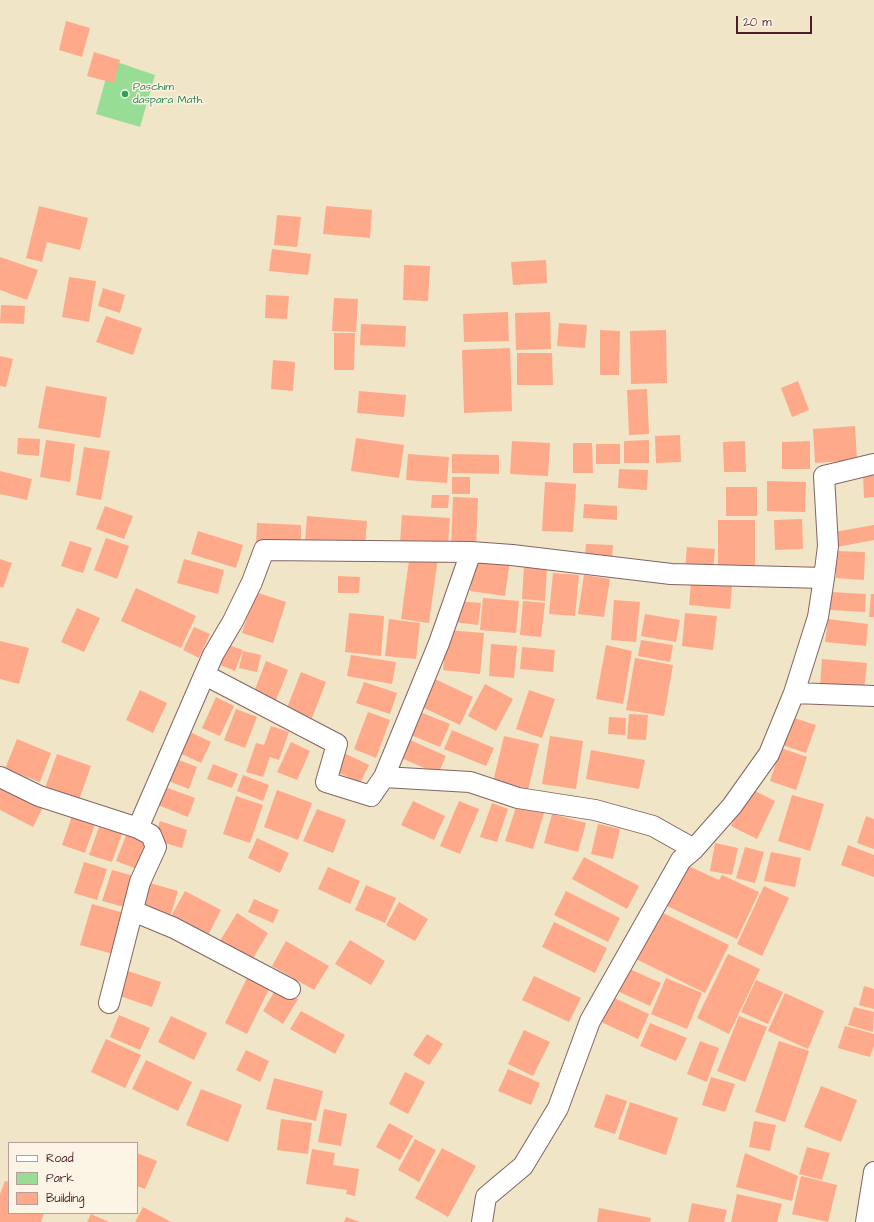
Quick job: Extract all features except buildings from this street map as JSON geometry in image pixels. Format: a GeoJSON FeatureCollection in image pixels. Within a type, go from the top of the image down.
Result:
{"type":"FeatureCollection","features":[{"type":"Feature","properties":{"kind":"street"},"geometry":{"type":"LineString","coordinates":[[482,1222],[486,1197],[523,1166],[558,1108],[590,1021],[681,860],[694,849],[732,806],[769,754],[794,693],[818,617],[828,546],[824,476],[874,464]]}},
{"type":"Feature","properties":{"kind":"street"},"geometry":{"type":"LineString","coordinates":[[138,828],[143,813],[213,655],[233,621],[252,582],[264,550],[471,552],[512,555],[671,574],[824,578]]}},
{"type":"Feature","properties":{"kind":"street"},"geometry":{"type":"LineString","coordinates":[[205,675],[337,744],[326,782],[371,796],[384,777],[439,642],[471,552]]}},
{"type":"Feature","properties":{"kind":"street"},"geometry":{"type":"LineString","coordinates":[[794,693],[874,696]]}},
{"type":"Feature","properties":{"kind":"street"},"geometry":{"type":"LineString","coordinates":[[0,777],[39,796],[138,828],[151,835],[156,848],[140,882],[109,1003]]}},
{"type":"Feature","properties":{"kind":"street"},"geometry":{"type":"LineString","coordinates":[[384,777],[470,782],[518,798],[595,810],[653,826],[694,849]]}},
{"type":"Feature","properties":{"kind":"street"},"geometry":{"type":"LineString","coordinates":[[133,911],[174,928],[290,989]]}},
{"type":"Feature","properties":{"kind":"street"},"geometry":{"type":"LineString","coordinates":[[866,1222],[874,1172]]}},
{"type":"Feature","properties":{"kind":"green space","name":"Paschim daspara Math."},"geometry":{"type":"Polygon","coordinates":[[[111,60],[155,75],[140,127],[96,114],[111,60]]]}},
{"type":"Feature","properties":{"kind":"place","name":"Paschim daspara Math."},"geometry":{"type":"Point","coordinates":[125,94]}}]}
